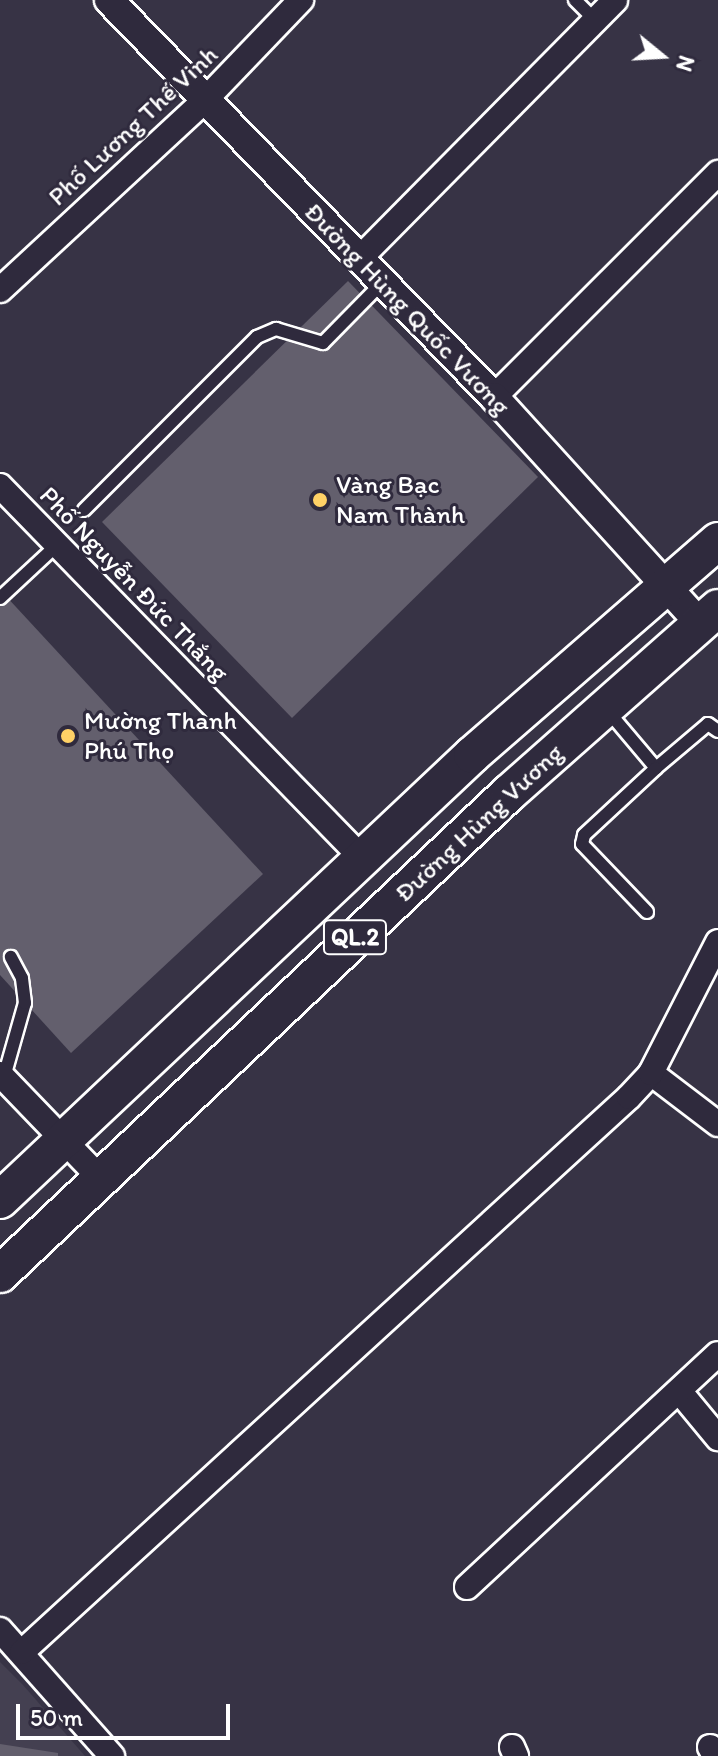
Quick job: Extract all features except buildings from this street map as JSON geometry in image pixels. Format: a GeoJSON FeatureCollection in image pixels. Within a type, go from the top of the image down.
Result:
{"type":"FeatureCollection","features":[{"type":"Feature","properties":{"kind":"main road","name":"Đường Hùng Vương"},"geometry":{"type":"LineString","coordinates":[[0,1200],[362,858],[718,541]]}},
{"type":"Feature","properties":{"kind":"main road","name":"Đường Hùng Vương"},"geometry":{"type":"LineString","coordinates":[[0,1274],[605,707],[709,616]]}},
{"type":"Feature","properties":{"kind":"street","name":"Đường Hùng Quốc Vương"},"geometry":{"type":"LineString","coordinates":[[109,0],[494,397],[667,586],[709,616]]}},
{"type":"Feature","properties":{"kind":"street","name":"Phố Lương Thế Vinh"},"geometry":{"type":"LineString","coordinates":[[0,290],[205,100],[301,0]]}},
{"type":"Feature","properties":{"kind":"street"},"geometry":{"type":"LineString","coordinates":[[359,259],[615,0]]}},
{"type":"Feature","properties":{"kind":"street"},"geometry":{"type":"LineString","coordinates":[[494,397],[718,173]]}},
{"type":"Feature","properties":{"kind":"street","name":"Phố Nguyễn Đức Thắng"},"geometry":{"type":"LineString","coordinates":[[0,486],[362,858]]}},
{"type":"Feature","properties":{"kind":"street"},"geometry":{"type":"LineString","coordinates":[[22,1652],[651,1073],[718,942]]}},
{"type":"Feature","properties":{"kind":"street"},"geometry":{"type":"LineString","coordinates":[[651,1073],[718,1124]]}},
{"type":"Feature","properties":{"kind":"street"},"geometry":{"type":"LineString","coordinates":[[2,1075],[100,1178]]}},
{"type":"Feature","properties":{"kind":"street"},"geometry":{"type":"LineString","coordinates":[[467,1587],[718,1354]]}},
{"type":"Feature","properties":{"kind":"street"},"geometry":{"type":"LineString","coordinates":[[680,1392],[718,1438]]}},
{"type":"Feature","properties":{"kind":"street"},"geometry":{"type":"LineString","coordinates":[[0,1630],[112,1756]]}},
{"type":"Feature","properties":{"kind":"lane"},"geometry":{"type":"LineString","coordinates":[[575,0],[595,20]]}},
{"type":"Feature","properties":{"kind":"lane"},"geometry":{"type":"LineString","coordinates":[[84,510],[257,337],[276,329],[323,343],[382,283]]}},
{"type":"Feature","properties":{"kind":"lane"},"geometry":{"type":"LineString","coordinates":[[0,598],[57,545]]}},
{"type":"Feature","properties":{"kind":"lane"},"geometry":{"type":"LineString","coordinates":[[605,707],[656,768]]}},
{"type":"Feature","properties":{"kind":"lane"},"geometry":{"type":"LineString","coordinates":[[647,912],[582,844],[584,835],[708,724],[718,731]]}},
{"type":"Feature","properties":{"kind":"lane"},"geometry":{"type":"LineString","coordinates":[[2,1075],[25,1003],[22,978],[11,957]]}},
{"type":"Feature","properties":{"kind":"shaded area"},"geometry":{"type":"Polygon","coordinates":[[[0,1662],[23,1685],[85,1756],[0,1756],[0,1662]]]}},
{"type":"Feature","properties":{"kind":"place","name":"Vàng Bạc Nam Thành"},"geometry":{"type":"Point","coordinates":[320,500]}},
{"type":"Feature","properties":{"kind":"place","name":"Mường Thanh Phú Thọ"},"geometry":{"type":"Point","coordinates":[68,736]}}]}
